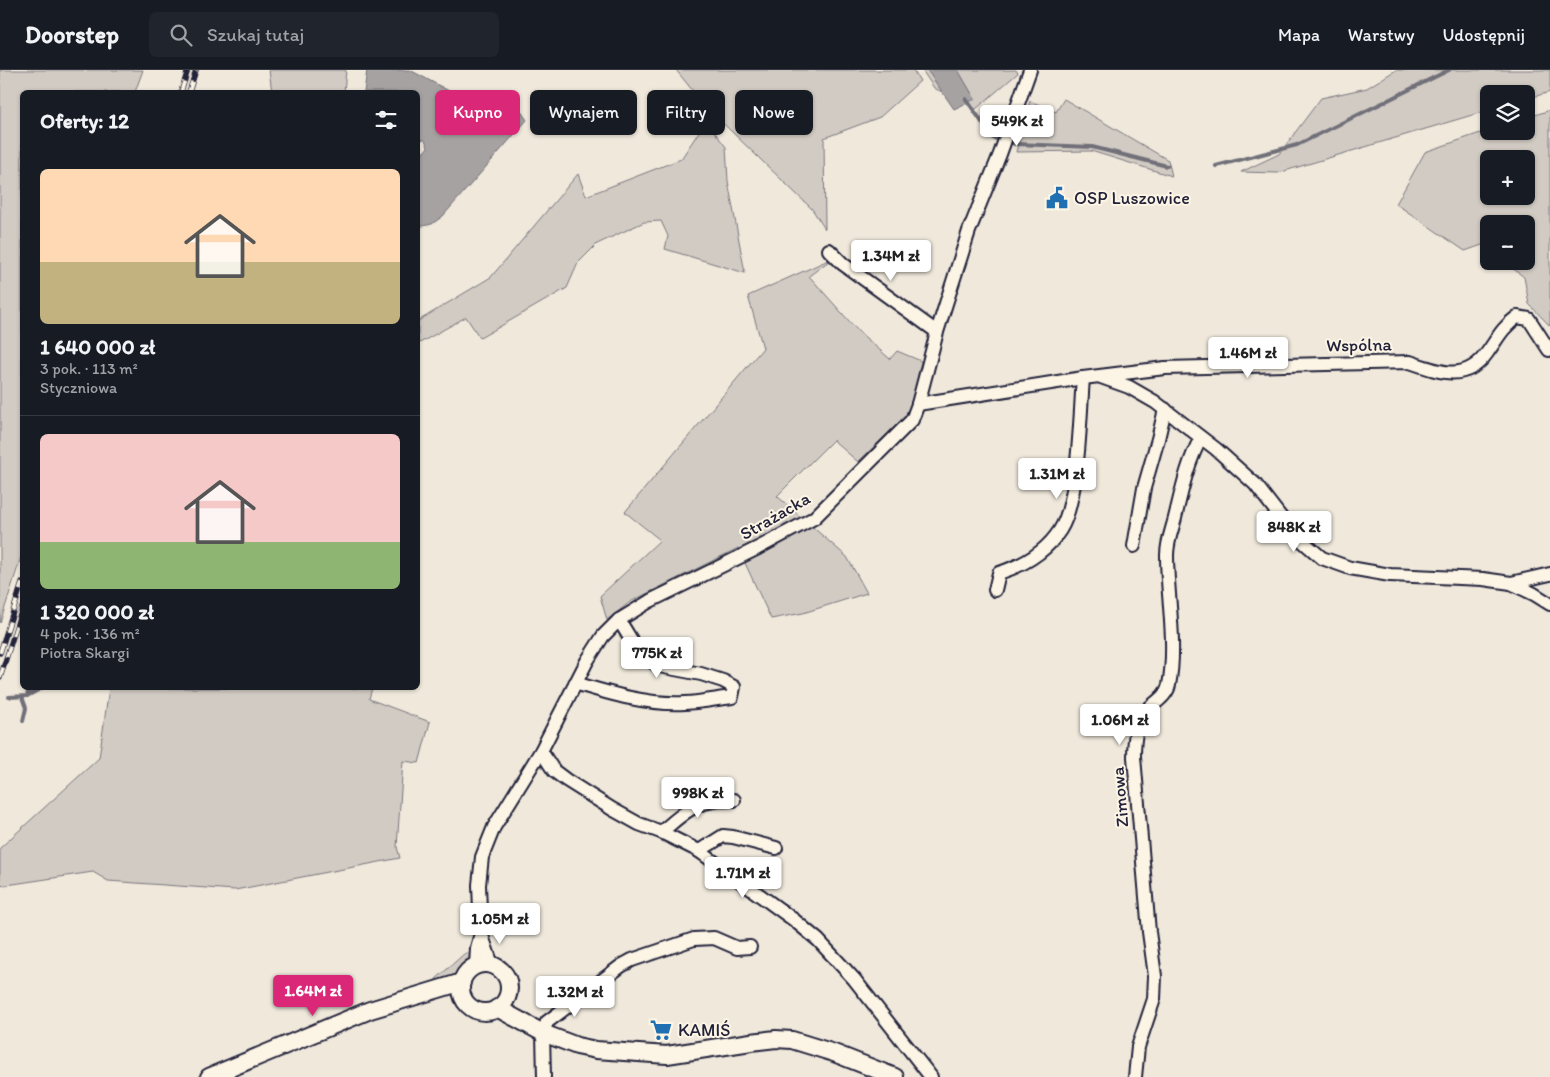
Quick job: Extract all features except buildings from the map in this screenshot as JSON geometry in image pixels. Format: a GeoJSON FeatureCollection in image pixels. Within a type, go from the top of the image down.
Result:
{"type":"FeatureCollection","features":[{"type":"Feature","properties":{"kind":"street","name":"Strażacka"},"geometry":{"type":"LineString","coordinates":[[484,966],[480,885],[482,857],[494,827],[541,751],[575,683],[603,636],[619,620],[650,601],[814,518],[912,420],[969,231],[1009,130],[1029,71]]}},
{"type":"Feature","properties":{"kind":"street"},"geometry":{"type":"LineString","coordinates":[[828,250],[843,264],[937,332]]}},
{"type":"Feature","properties":{"kind":"street","name":"Wspólna"},"geometry":{"type":"LineString","coordinates":[[918,404],[1083,378],[1165,368],[1410,362],[1439,372],[1458,373],[1476,367],[1505,327],[1517,317],[1529,319],[1549,350]]}},
{"type":"Feature","properties":{"kind":"street"},"geometry":{"type":"LineString","coordinates":[[1098,376],[1129,387],[1165,409],[1216,449],[1254,484],[1293,532],[1322,558],[1350,568],[1390,575],[1483,579],[1510,583],[1550,604]]}},
{"type":"Feature","properties":{"kind":"street"},"geometry":{"type":"LineString","coordinates":[[995,590],[999,572],[1016,568],[1028,562],[1050,543],[1062,528],[1069,508],[1074,482],[1083,378]]}},
{"type":"Feature","properties":{"kind":"street"},"geometry":{"type":"LineString","coordinates":[[1134,546],[1144,488],[1165,409]]}},
{"type":"Feature","properties":{"kind":"street","name":"Zimowa"},"geometry":{"type":"LineString","coordinates":[[1135,1077],[1138,1048],[1154,999],[1156,976],[1149,932],[1134,743],[1142,715],[1164,694],[1169,686],[1171,624],[1168,548],[1186,470],[1201,438]]}},
{"type":"Feature","properties":{"kind":"street"},"geometry":{"type":"LineString","coordinates":[[1510,583],[1550,574]]}},
{"type":"Feature","properties":{"kind":"street"},"geometry":{"type":"LineString","coordinates":[[575,683],[601,691],[652,702],[684,703],[732,698],[734,687],[723,680],[659,666],[639,652],[619,620]]}},
{"type":"Feature","properties":{"kind":"street"},"geometry":{"type":"LineString","coordinates":[[541,751],[554,771],[566,780],[639,824],[661,832],[698,851],[794,920],[818,940],[854,979],[931,1077]]}},
{"type":"Feature","properties":{"kind":"street"},"geometry":{"type":"LineString","coordinates":[[661,832],[690,808],[715,800],[734,800]]}},
{"type":"Feature","properties":{"kind":"street"},"geometry":{"type":"LineString","coordinates":[[698,851],[723,836],[776,848]]}},
{"type":"Feature","properties":{"kind":"street"},"geometry":{"type":"LineString","coordinates":[[544,1077],[543,1033],[547,1022],[621,966],[632,960],[694,939],[714,938],[737,948],[750,947]]}},
{"type":"Feature","properties":{"kind":"street"},"geometry":{"type":"LineString","coordinates":[[484,966],[502,972],[508,982],[508,994],[504,1002],[497,1008],[484,1012],[471,1008],[462,989],[470,970],[484,966]]}},
{"type":"Feature","properties":{"kind":"street"},"geometry":{"type":"LineString","coordinates":[[210,1077],[370,1010],[430,993],[462,989]]}},
{"type":"Feature","properties":{"kind":"street"},"geometry":{"type":"LineString","coordinates":[[508,994],[529,1024]]}},
{"type":"Feature","properties":{"kind":"street"},"geometry":{"type":"LineString","coordinates":[[497,1008],[543,1033],[577,1046],[596,1050],[668,1055],[751,1042],[776,1039],[792,1040],[834,1053],[896,1077]]}},
{"type":"Feature","properties":{"kind":"shaded area"},"geometry":{"type":"Polygon","coordinates":[[[0,70],[143,70],[136,90],[20,90],[20,560],[0,623],[0,70]]]}},
{"type":"Feature","properties":{"kind":"shaded area"},"geometry":{"type":"Polygon","coordinates":[[[269,70],[346,70],[344,90],[272,90],[269,70]]]}},
{"type":"Feature","properties":{"kind":"shaded area"},"geometry":{"type":"Polygon","coordinates":[[[367,70],[410,70],[447,90],[435,90],[435,135],[514,135],[443,216],[432,224],[420,227],[420,153],[424,152],[428,147],[425,140],[420,139],[420,90],[364,90],[367,70]]]}},
{"type":"Feature","properties":{"kind":"shaded area"},"geometry":{"type":"Polygon","coordinates":[[[676,70],[913,70],[920,81],[880,117],[824,138],[825,229],[812,209],[735,135],[813,135],[813,90],[735,90],[735,135],[725,125],[725,90],[692,90],[676,70]]]}},
{"type":"Feature","properties":{"kind":"shaded area"},"geometry":{"type":"Polygon","coordinates":[[[922,70],[1016,70],[1018,73],[976,109],[934,88],[922,70]]]}},
{"type":"Feature","properties":{"kind":"shaded area"},"geometry":{"type":"Polygon","coordinates":[[[927,70],[958,70],[975,99],[954,109],[927,70]]]}},
{"type":"Feature","properties":{"kind":"shaded area"},"geometry":{"type":"Polygon","coordinates":[[[1396,70],[1550,70],[1550,92],[1535,96],[1535,85],[1480,85],[1480,113],[1278,173],[1241,172],[1279,154],[1321,98],[1367,88],[1396,70]]]}},
{"type":"Feature","properties":{"kind":"shaded area"},"geometry":{"type":"Polygon","coordinates":[[[1064,99],[1168,160],[1172,176],[1091,151],[1016,152],[1030,101],[1056,112],[1064,99]]]}},
{"type":"Feature","properties":{"kind":"shaded area"},"geometry":{"type":"Polygon","coordinates":[[[520,110],[527,120],[520,128],[520,110]]]}},
{"type":"Feature","properties":{"kind":"shaded area"},"geometry":{"type":"Polygon","coordinates":[[[1550,110],[1550,326],[1529,304],[1524,277],[1515,270],[1535,270],[1535,215],[1480,215],[1480,246],[1465,251],[1396,204],[1425,152],[1480,133],[1480,140],[1535,140],[1535,115],[1550,110]]]}},
{"type":"Feature","properties":{"kind":"shaded area"},"geometry":{"type":"Polygon","coordinates":[[[697,135],[717,135],[726,147],[728,181],[745,273],[665,249],[668,236],[661,221],[644,222],[597,244],[578,263],[567,288],[480,338],[466,317],[420,343],[420,320],[491,277],[578,174],[586,196],[681,159],[697,135]]]}},
{"type":"Feature","properties":{"kind":"shaded area"},"geometry":{"type":"Polygon","coordinates":[[[833,258],[809,276],[858,331],[890,359],[897,351],[921,361],[912,403],[905,417],[858,462],[833,440],[777,496],[847,557],[867,593],[803,613],[771,619],[738,548],[630,602],[607,620],[600,596],[660,540],[625,512],[763,348],[748,296],[833,258]]]}},
{"type":"Feature","properties":{"kind":"shaded area"},"geometry":{"type":"Polygon","coordinates":[[[109,690],[371,690],[369,699],[430,722],[419,763],[403,761],[397,847],[400,858],[235,890],[108,881],[93,872],[0,886],[0,848],[99,758],[109,690]]]}},
{"type":"Feature","properties":{"kind":"shaded area"},"geometry":{"type":"Polygon","coordinates":[[[473,951],[472,959],[466,971],[456,977],[436,983],[436,979],[464,954],[473,951]]]}},
{"type":"Feature","properties":{"kind":"waterway"},"geometry":{"type":"LineString","coordinates":[[1216,166],[1297,145],[1449,70]]}},
{"type":"Feature","properties":{"kind":"waterway"},"geometry":{"type":"LineString","coordinates":[[966,99],[993,138],[1016,144],[1092,147],[1167,166]]}},
{"type":"Feature","properties":{"kind":"waterway"},"geometry":{"type":"LineString","coordinates":[[27,696],[28,690]]}},
{"type":"Feature","properties":{"kind":"waterway"},"geometry":{"type":"LineString","coordinates":[[9,697],[27,696],[38,690]]}},
{"type":"Feature","properties":{"kind":"waterway"},"geometry":{"type":"LineString","coordinates":[[22,697],[26,708],[23,721]]}},
{"type":"Feature","properties":{"kind":"railway"},"geometry":{"type":"LineString","coordinates":[[182,90],[188,70]]}},
{"type":"Feature","properties":{"kind":"railway"},"geometry":{"type":"LineString","coordinates":[[190,90],[196,70]]}},
{"type":"Feature","properties":{"kind":"railway"},"geometry":{"type":"LineString","coordinates":[[0,653],[20,589]]}},
{"type":"Feature","properties":{"kind":"railway"},"geometry":{"type":"LineString","coordinates":[[0,678],[20,614]]}},
{"type":"Feature","properties":{"kind":"place","name":"OSP Luszowice"},"geometry":{"type":"Point","coordinates":[1057,198]}},
{"type":"Feature","properties":{"kind":"place","name":"KAMIŚ"},"geometry":{"type":"Point","coordinates":[661,1030]}}]}
